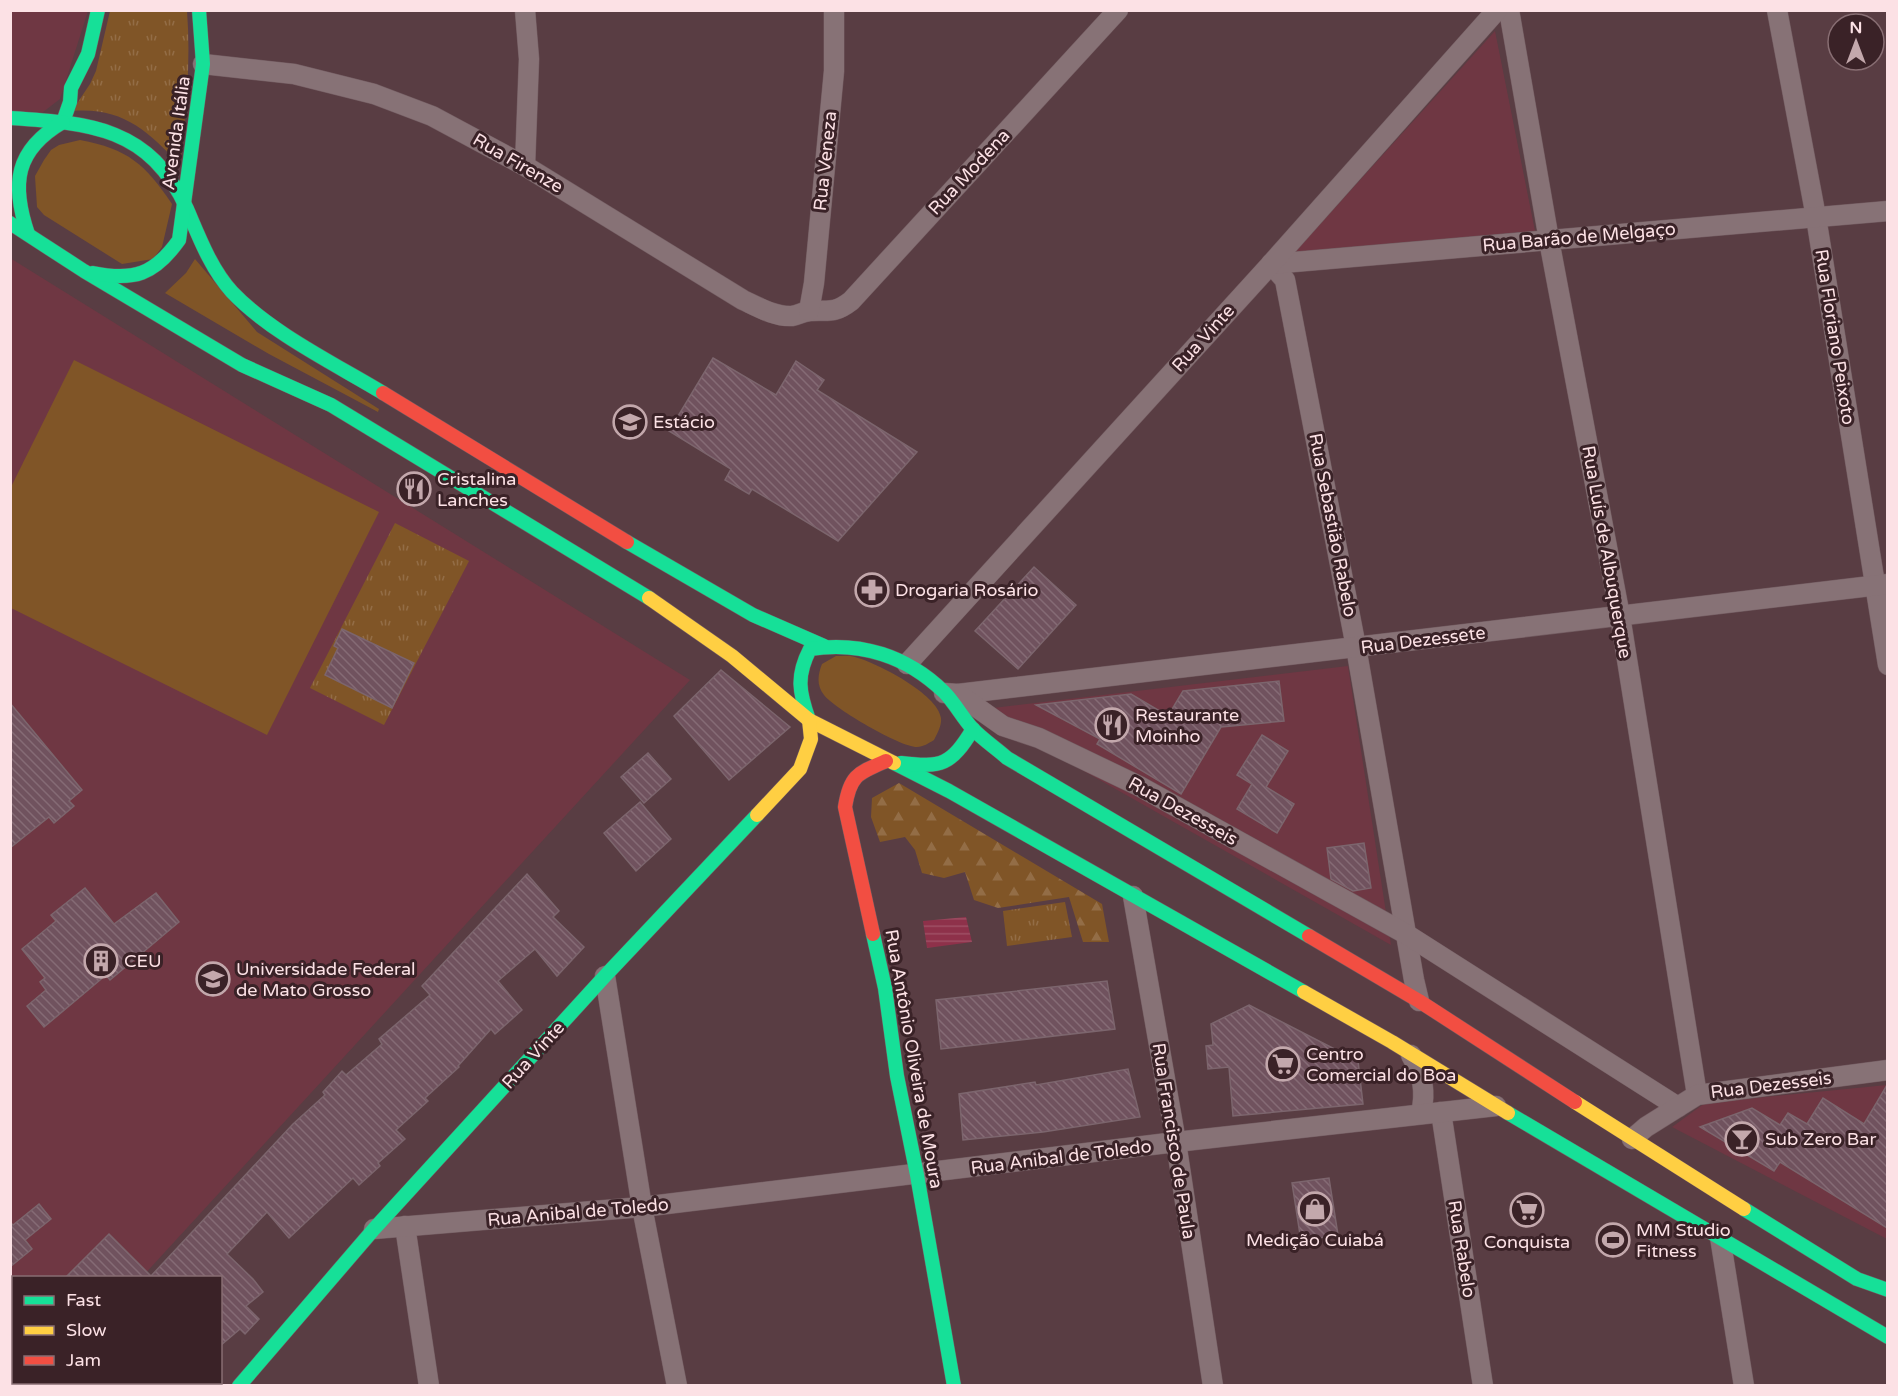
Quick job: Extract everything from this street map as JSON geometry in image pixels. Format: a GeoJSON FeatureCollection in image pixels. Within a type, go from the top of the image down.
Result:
{"type":"FeatureCollection","features":[{"type":"Feature","properties":{"kind":"main road"},"geometry":{"type":"LineString","coordinates":[[28,234],[20,210],[18,174],[22,162],[40,137],[63,122],[70,102],[71,88],[88,54],[98,10]]}},
{"type":"Feature","properties":{"kind":"main road","name":"Avenida Itália"},"geometry":{"type":"LineString","coordinates":[[184,207],[203,64],[199,10]]}},
{"type":"Feature","properties":{"kind":"main road"},"geometry":{"type":"LineString","coordinates":[[10,117],[102,128],[125,137],[148,151],[164,168],[180,194],[208,256],[229,288],[277,329],[625,541],[753,615],[824,646]]}},
{"type":"Feature","properties":{"kind":"main road"},"geometry":{"type":"LineString","coordinates":[[84,270],[125,277],[142,274],[155,268],[169,257],[179,240],[184,207]]}},
{"type":"Feature","properties":{"kind":"main road"},"geometry":{"type":"LineString","coordinates":[[10,223],[242,364],[331,405],[666,608],[732,656],[809,720],[949,791],[1410,1053],[1887,1337]]}},
{"type":"Feature","properties":{"kind":"main road"},"geometry":{"type":"LineString","coordinates":[[809,720],[800,694],[799,676],[803,661],[810,649],[824,646],[864,648],[907,664],[951,694],[973,729],[1007,758],[1419,1001],[1632,1139],[1857,1279],[1887,1290]]}},
{"type":"Feature","properties":{"kind":"main road","name":"Rua Vinte"},"geometry":{"type":"LineString","coordinates":[[239,1386],[374,1229],[605,976],[800,769],[811,739],[809,720]]}},
{"type":"Feature","properties":{"kind":"main road"},"geometry":{"type":"LineString","coordinates":[[886,761],[932,766],[947,760],[960,749],[973,729]]}},
{"type":"Feature","properties":{"kind":"main road","name":"Rua Antônio Oliveira de Moura"},"geometry":{"type":"LineString","coordinates":[[886,761],[857,774],[848,787],[845,807],[885,988],[897,1077],[917,1174],[954,1386]]}},
{"type":"Feature","properties":{"kind":"street"},"geometry":{"type":"LineString","coordinates":[[525,10],[529,59],[525,166]]}},
{"type":"Feature","properties":{"kind":"street","name":"Rua Veneza"},"geometry":{"type":"LineString","coordinates":[[809,311],[814,283],[834,71],[834,10]]}},
{"type":"Feature","properties":{"kind":"street","name":"Rua Modena"},"geometry":{"type":"LineString","coordinates":[[809,311],[829,312],[840,309],[850,301],[1118,10]]}},
{"type":"Feature","properties":{"kind":"street","name":"Rua Vinte"},"geometry":{"type":"LineString","coordinates":[[907,664],[1271,264],[1497,10]]}},
{"type":"Feature","properties":{"kind":"street","name":"Rua Luís de Albuquerque"},"geometry":{"type":"LineString","coordinates":[[1509,10],[1549,240],[1620,616],[1697,1095]]}},
{"type":"Feature","properties":{"kind":"street","name":"Rua Floriano Peixoto"},"geometry":{"type":"LineString","coordinates":[[1778,10],[1881,585],[1887,664]]}},
{"type":"Feature","properties":{"kind":"street","name":"Rua Firenze"},"geometry":{"type":"LineString","coordinates":[[203,64],[294,74],[374,94],[432,116],[525,166],[743,300],[776,314],[793,316],[809,311]]}},
{"type":"Feature","properties":{"kind":"street","name":"Rua Barão de Melgaço"},"geometry":{"type":"LineString","coordinates":[[1271,264],[1887,210]]}},
{"type":"Feature","properties":{"kind":"street","name":"Rua Sebastião Rabelo"},"geometry":{"type":"LineString","coordinates":[[1271,264],[1285,280],[1356,647],[1419,1001]]}},
{"type":"Feature","properties":{"kind":"street","name":"Rua Dezessete"},"geometry":{"type":"LineString","coordinates":[[951,694],[1881,585]]}},
{"type":"Feature","properties":{"kind":"street","name":"Rua Dezesseis"},"geometry":{"type":"LineString","coordinates":[[951,694],[1003,726],[1039,738],[1139,786],[1406,934],[1678,1107]]}},
{"type":"Feature","properties":{"kind":"street","name":"Rua Francisco de Paula"},"geometry":{"type":"LineString","coordinates":[[1133,896],[1176,1142],[1213,1386]]}},
{"type":"Feature","properties":{"kind":"street"},"geometry":{"type":"LineString","coordinates":[[605,976],[642,1207],[677,1386]]}},
{"type":"Feature","properties":{"kind":"street"},"geometry":{"type":"LineString","coordinates":[[1410,1053],[1422,1080],[1424,1092],[1421,1114]]}},
{"type":"Feature","properties":{"kind":"street","name":"Rua Dezesseis"},"geometry":{"type":"LineString","coordinates":[[1632,1139],[1697,1095],[1887,1070]]}},
{"type":"Feature","properties":{"kind":"street","name":"Rua Anibal de Toledo"},"geometry":{"type":"LineString","coordinates":[[374,1229],[642,1207],[1176,1142],[1497,1106]]}},
{"type":"Feature","properties":{"kind":"street","name":"Rua Rabelo"},"geometry":{"type":"LineString","coordinates":[[1441,1112],[1483,1386]]}},
{"type":"Feature","properties":{"kind":"street"},"geometry":{"type":"LineString","coordinates":[[405,1226],[429,1386]]}},
{"type":"Feature","properties":{"kind":"street"},"geometry":{"type":"LineString","coordinates":[[1720,1237],[1744,1386]]}},
{"type":"Feature","properties":{"kind":"shaded area"},"geometry":{"type":"Polygon","coordinates":[[[11,11],[88,11],[60,99],[43,112],[11,111],[11,11]]]}},
{"type":"Feature","properties":{"kind":"shaded area"},"geometry":{"type":"Polygon","coordinates":[[[1495,31],[1535,231],[1293,254],[1495,31]]]}},
{"type":"Feature","properties":{"kind":"shaded area","name":"Universidade Federal de Mato Grosso"},"geometry":{"type":"Polygon","coordinates":[[[10,258],[690,680],[143,1276],[12,1276],[12,1384],[45,1384],[43,1386],[10,1385],[10,258]]]}},
{"type":"Feature","properties":{"kind":"shaded area"},"geometry":{"type":"Polygon","coordinates":[[[1348,666],[1391,945],[976,710],[1348,666]]]}},
{"type":"Feature","properties":{"kind":"shaded area"},"geometry":{"type":"Polygon","coordinates":[[[966,917],[972,942],[927,948],[923,921],[966,917]]]}},
{"type":"Feature","properties":{"kind":"shaded area"},"geometry":{"type":"Polygon","coordinates":[[[1887,1085],[1887,1239],[1672,1127],[1705,1103],[1887,1085]]]}},
{"type":"Feature","properties":{"kind":"green space"},"geometry":{"type":"Polygon","coordinates":[[[110,11],[187,11],[188,68],[180,165],[145,131],[132,123],[105,113],[72,111],[96,71],[110,11]]]}},
{"type":"Feature","properties":{"kind":"green space"},"geometry":{"type":"Polygon","coordinates":[[[80,140],[111,148],[134,160],[153,178],[172,204],[162,247],[153,259],[122,264],[44,215],[37,207],[35,176],[44,160],[51,150],[59,145],[80,140]]]}},
{"type":"Feature","properties":{"kind":"green space"},"geometry":{"type":"Polygon","coordinates":[[[195,259],[257,332],[379,409],[378,412],[269,354],[165,293],[186,273],[195,259]]]}},
{"type":"Feature","properties":{"kind":"green space"},"geometry":{"type":"Polygon","coordinates":[[[74,360],[379,512],[267,735],[11,608],[11,487],[74,360]]]}},
{"type":"Feature","properties":{"kind":"green space"},"geometry":{"type":"Polygon","coordinates":[[[395,523],[469,561],[384,725],[310,688],[395,523]]]}},
{"type":"Feature","properties":{"kind":"green space"},"geometry":{"type":"Polygon","coordinates":[[[836,656],[853,656],[865,660],[905,681],[929,699],[941,718],[934,740],[919,747],[897,741],[868,726],[830,701],[821,691],[819,676],[822,664],[836,656]]]}},
{"type":"Feature","properties":{"kind":"green space"},"geometry":{"type":"Polygon","coordinates":[[[899,783],[1102,904],[1109,942],[1083,942],[1069,897],[998,908],[974,900],[965,872],[944,878],[922,873],[915,850],[905,837],[880,842],[871,817],[872,798],[899,783]]]}},
{"type":"Feature","properties":{"kind":"green space"},"geometry":{"type":"Polygon","coordinates":[[[1065,902],[1072,937],[1007,946],[1003,911],[1065,902]]]}},
{"type":"Feature","properties":{"kind":"building"},"geometry":{"type":"Polygon","coordinates":[[[713,358],[776,395],[796,361],[824,380],[817,390],[917,452],[838,541],[752,489],[749,494],[725,480],[731,469],[669,431],[713,358]]]}},
{"type":"Feature","properties":{"kind":"building"},"geometry":{"type":"Polygon","coordinates":[[[1034,567],[1076,605],[1018,669],[975,631],[1034,567]]]}},
{"type":"Feature","properties":{"kind":"building"},"geometry":{"type":"Polygon","coordinates":[[[342,629],[414,663],[392,708],[325,675],[338,648],[334,646],[342,629]]]}},
{"type":"Feature","properties":{"kind":"building"},"geometry":{"type":"Polygon","coordinates":[[[721,670],[790,727],[729,780],[674,716],[721,670]]]}},
{"type":"Feature","properties":{"kind":"building"},"geometry":{"type":"Polygon","coordinates":[[[1279,681],[1284,721],[1221,727],[1181,794],[1097,744],[1100,739],[1036,705],[1131,694],[1168,716],[1183,691],[1279,681]]]}},
{"type":"Feature","properties":{"kind":"building"},"geometry":{"type":"Polygon","coordinates":[[[10,703],[82,790],[69,801],[74,806],[54,823],[49,817],[10,848],[10,703]]]}},
{"type":"Feature","properties":{"kind":"building"},"geometry":{"type":"Polygon","coordinates":[[[1262,735],[1288,751],[1266,787],[1294,804],[1277,833],[1237,809],[1252,784],[1237,775],[1262,735]]]}},
{"type":"Feature","properties":{"kind":"building"},"geometry":{"type":"Polygon","coordinates":[[[648,753],[671,779],[644,803],[621,777],[648,753]]]}},
{"type":"Feature","properties":{"kind":"building"},"geometry":{"type":"Polygon","coordinates":[[[640,802],[671,839],[636,871],[604,833],[640,802]]]}},
{"type":"Feature","properties":{"kind":"building"},"geometry":{"type":"Polygon","coordinates":[[[1364,843],[1371,888],[1353,891],[1331,879],[1327,848],[1364,843]]]}},
{"type":"Feature","properties":{"kind":"building"},"geometry":{"type":"Polygon","coordinates":[[[527,874],[559,911],[553,917],[584,947],[557,976],[535,949],[498,981],[522,1010],[495,1034],[491,1029],[459,1067],[425,1098],[428,1101],[396,1130],[405,1139],[378,1163],[380,1166],[359,1185],[353,1178],[289,1238],[267,1212],[227,1254],[263,1292],[246,1306],[259,1319],[245,1334],[240,1329],[222,1344],[222,1276],[151,1276],[293,1124],[325,1095],[323,1092],[342,1071],[346,1075],[382,1044],[379,1039],[430,995],[422,986],[527,874]]]}},
{"type":"Feature","properties":{"kind":"building","name":"CEU"},"geometry":{"type":"Polygon","coordinates":[[[85,888],[114,924],[156,893],[179,922],[110,980],[106,975],[44,1027],[27,1006],[46,990],[40,982],[45,978],[22,949],[56,921],[51,915],[85,888]]]}},
{"type":"Feature","properties":{"kind":"building"},"geometry":{"type":"Polygon","coordinates":[[[1107,981],[1115,1029],[941,1049],[936,1000],[1107,981]]]}},
{"type":"Feature","properties":{"kind":"building","name":"Centro Comercial do Boa"},"geometry":{"type":"Polygon","coordinates":[[[1249,1005],[1358,1061],[1363,1104],[1233,1116],[1229,1067],[1208,1069],[1206,1046],[1213,1045],[1211,1024],[1249,1005]]]}},
{"type":"Feature","properties":{"kind":"building"},"geometry":{"type":"Polygon","coordinates":[[[1128,1069],[1140,1117],[1043,1132],[963,1140],[959,1094],[1035,1082],[1036,1085],[1128,1069]]]}},
{"type":"Feature","properties":{"kind":"building"},"geometry":{"type":"Polygon","coordinates":[[[1887,1085],[1887,1228],[1780,1162],[1774,1171],[1700,1127],[1752,1108],[1780,1125],[1788,1113],[1807,1124],[1823,1098],[1864,1124],[1887,1085]]]}},
{"type":"Feature","properties":{"kind":"building","name":"Medição Cuiabá"},"geometry":{"type":"Polygon","coordinates":[[[1329,1178],[1338,1235],[1301,1241],[1292,1183],[1329,1178]]]}},
{"type":"Feature","properties":{"kind":"building"},"geometry":{"type":"Polygon","coordinates":[[[39,1204],[51,1219],[25,1240],[32,1249],[10,1267],[10,1222],[13,1225],[39,1204]]]}},
{"type":"Feature","properties":{"kind":"building"},"geometry":{"type":"Polygon","coordinates":[[[109,1234],[151,1276],[67,1276],[109,1234]]]}},
{"type":"Feature","properties":{"kind":"traffic: fast"},"geometry":{"type":"LineString","coordinates":[[63,122],[70,102],[71,88],[88,54],[98,10]]}},
{"type":"Feature","properties":{"kind":"traffic: fast"},"geometry":{"type":"LineString","coordinates":[[93,273],[120,276],[142,273],[161,261],[179,240],[203,64],[199,10]]}},
{"type":"Feature","properties":{"kind":"traffic: fast"},"geometry":{"type":"LineString","coordinates":[[10,118],[91,127],[136,145],[155,161],[172,182],[212,263],[232,292],[265,321],[284,334],[383,393]]}},
{"type":"Feature","properties":{"kind":"traffic: fast"},"geometry":{"type":"LineString","coordinates":[[28,234],[20,199],[21,170],[35,144],[63,122]]}},
{"type":"Feature","properties":{"kind":"traffic: fast"},"geometry":{"type":"LineString","coordinates":[[10,223],[84,271],[242,365],[331,405],[649,598]]}},
{"type":"Feature","properties":{"kind":"traffic: fast"},"geometry":{"type":"LineString","coordinates":[[627,542],[753,615],[824,646]]}},
{"type":"Feature","properties":{"kind":"traffic: fast"},"geometry":{"type":"LineString","coordinates":[[809,720],[801,692],[801,676],[810,649],[847,647],[899,660],[930,679],[952,701],[972,728],[1007,758],[1309,936]]}},
{"type":"Feature","properties":{"kind":"traffic: fast"},"geometry":{"type":"LineString","coordinates":[[901,763],[926,765],[944,761],[958,750],[973,729]]}},
{"type":"Feature","properties":{"kind":"traffic: fast"},"geometry":{"type":"LineString","coordinates":[[894,763],[949,791],[1304,992]]}},
{"type":"Feature","properties":{"kind":"traffic: fast"},"geometry":{"type":"LineString","coordinates":[[239,1386],[374,1229],[605,976],[757,815]]}},
{"type":"Feature","properties":{"kind":"traffic: fast"},"geometry":{"type":"LineString","coordinates":[[873,934],[885,988],[897,1076],[954,1386]]}},
{"type":"Feature","properties":{"kind":"traffic: fast"},"geometry":{"type":"LineString","coordinates":[[1508,1113],[1888,1337]]}},
{"type":"Feature","properties":{"kind":"traffic: fast"},"geometry":{"type":"LineString","coordinates":[[1744,1209],[1857,1279],[1888,1290]]}},
{"type":"Feature","properties":{"kind":"traffic: slow"},"geometry":{"type":"LineString","coordinates":[[649,598],[732,656],[809,720],[894,763]]}},
{"type":"Feature","properties":{"kind":"traffic: slow"},"geometry":{"type":"LineString","coordinates":[[757,815],[800,769],[811,739],[809,720]]}},
{"type":"Feature","properties":{"kind":"traffic: slow"},"geometry":{"type":"LineString","coordinates":[[1304,992],[1392,1042],[1508,1113]]}},
{"type":"Feature","properties":{"kind":"traffic: slow"},"geometry":{"type":"LineString","coordinates":[[1575,1102],[1744,1209]]}},
{"type":"Feature","properties":{"kind":"traffic: jam"},"geometry":{"type":"LineString","coordinates":[[383,393],[627,542]]}},
{"type":"Feature","properties":{"kind":"traffic: jam"},"geometry":{"type":"LineString","coordinates":[[873,934],[845,807],[850,788],[857,776],[886,761]]}},
{"type":"Feature","properties":{"kind":"traffic: jam"},"geometry":{"type":"LineString","coordinates":[[1309,936],[1419,1001],[1575,1102]]}},
{"type":"Feature","properties":{"kind":"place","name":"Estácio"},"geometry":{"type":"Point","coordinates":[630,422]}},
{"type":"Feature","properties":{"kind":"place","name":"Cristalina Lanches"},"geometry":{"type":"Point","coordinates":[414,489]}},
{"type":"Feature","properties":{"kind":"place","name":"Drogaria Rosário"},"geometry":{"type":"Point","coordinates":[872,590]}},
{"type":"Feature","properties":{"kind":"place","name":"Restaurante Moinho"},"geometry":{"type":"Point","coordinates":[1112,725]}},
{"type":"Feature","properties":{"kind":"place","name":"CEU"},"geometry":{"type":"Point","coordinates":[101,961]}},
{"type":"Feature","properties":{"kind":"place","name":"Universidade Federal de Mato Grosso"},"geometry":{"type":"Point","coordinates":[213,979]}},
{"type":"Feature","properties":{"kind":"place","name":"Centro Comercial do Boa"},"geometry":{"type":"Point","coordinates":[1283,1064]}},
{"type":"Feature","properties":{"kind":"place","name":"Sub Zero Bar"},"geometry":{"type":"Point","coordinates":[1742,1139]}},
{"type":"Feature","properties":{"kind":"place","name":"Medição Cuiabá"},"geometry":{"type":"Point","coordinates":[1315,1209]}},
{"type":"Feature","properties":{"kind":"place","name":"Conquista"},"geometry":{"type":"Point","coordinates":[1527,1210]}},
{"type":"Feature","properties":{"kind":"place","name":"MM Studio Fitness"},"geometry":{"type":"Point","coordinates":[1613,1240]}}]}
